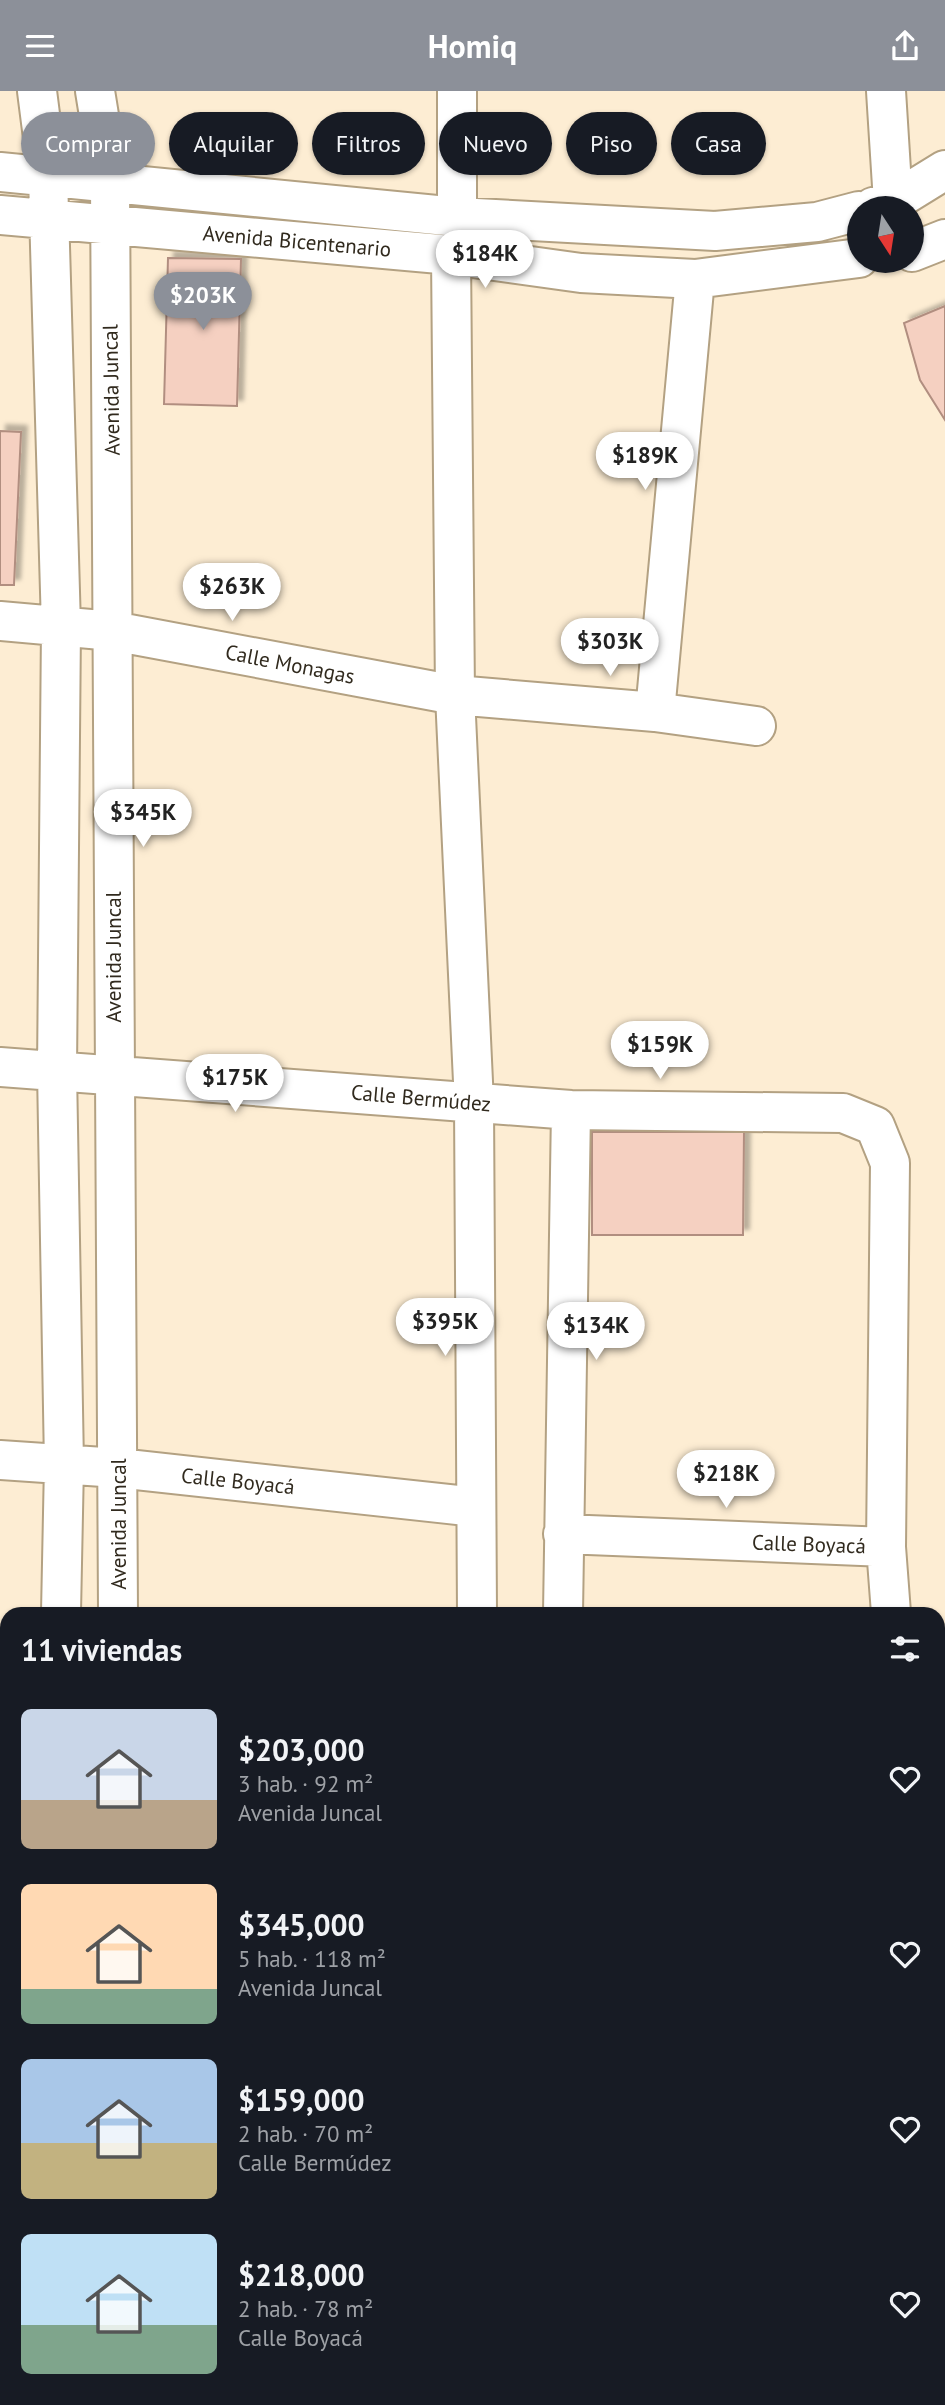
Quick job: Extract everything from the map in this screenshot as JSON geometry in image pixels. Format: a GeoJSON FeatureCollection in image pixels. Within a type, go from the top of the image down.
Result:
{"type":"FeatureCollection","features":[{"type":"Feature","properties":{"kind":"street"},"geometry":{"type":"LineString","coordinates":[[37,91],[48,177],[50,219],[61,626],[57,1071],[64,1464],[61,1607]]}},
{"type":"Feature","properties":{"kind":"street","name":"Avenida Juncal"},"geometry":{"type":"LineString","coordinates":[[96,91],[110,183],[118,1607]]}},
{"type":"Feature","properties":{"kind":"street"},"geometry":{"type":"LineString","coordinates":[[457,91],[457,216]]}},
{"type":"Feature","properties":{"kind":"street"},"geometry":{"type":"LineString","coordinates":[[875,196],[886,91]]}},
{"type":"Feature","properties":{"kind":"street","name":"Avenida Bicentenario"},"geometry":{"type":"LineString","coordinates":[[895,196],[945,170]]}},
{"type":"Feature","properties":{"kind":"street","name":"Avenida Bicentenario"},"geometry":{"type":"LineString","coordinates":[[0,172],[457,216],[715,232],[817,222],[847,214]]}},
{"type":"Feature","properties":{"kind":"street","name":"Avenida Bicentenario"},"geometry":{"type":"LineString","coordinates":[[0,215],[452,255],[581,273],[695,279],[847,260]]}},
{"type":"Feature","properties":{"kind":"street"},"geometry":{"type":"LineString","coordinates":[[924,247],[945,239]]}},
{"type":"Feature","properties":{"kind":"street"},"geometry":{"type":"LineString","coordinates":[[452,255],[456,695],[474,1103],[477,1607]]}},
{"type":"Feature","properties":{"kind":"street"},"geometry":{"type":"LineString","coordinates":[[655,712],[695,279]]}},
{"type":"Feature","properties":{"kind":"street","name":"Calle Monagas"},"geometry":{"type":"LineString","coordinates":[[0,621],[113,631],[456,695],[655,712],[756,726]]}},
{"type":"Feature","properties":{"kind":"street","name":"Calle Bermúdez"},"geometry":{"type":"LineString","coordinates":[[0,1067],[571,1110],[843,1113],[875,1126],[890,1163],[886,1547]]}},
{"type":"Feature","properties":{"kind":"street"},"geometry":{"type":"LineString","coordinates":[[563,1607],[571,1110]]}},
{"type":"Feature","properties":{"kind":"street","name":"Calle Boyacá"},"geometry":{"type":"LineString","coordinates":[[0,1461],[118,1468],[476,1507]]}},
{"type":"Feature","properties":{"kind":"street","name":"Calle Boyacá"},"geometry":{"type":"LineString","coordinates":[[563,1534],[886,1547]]}},
{"type":"Feature","properties":{"kind":"street"},"geometry":{"type":"LineString","coordinates":[[886,1547],[891,1607]]}},
{"type":"Feature","properties":{"kind":"building"},"geometry":{"type":"Polygon","coordinates":[[[168,258],[241,259],[237,406],[164,404],[168,258]]]}},
{"type":"Feature","properties":{"kind":"building"},"geometry":{"type":"Polygon","coordinates":[[[945,306],[945,420],[920,380],[904,323],[945,306]]]}},
{"type":"Feature","properties":{"kind":"building"},"geometry":{"type":"Polygon","coordinates":[[[0,431],[21,432],[14,585],[0,585],[0,431]]]}},
{"type":"Feature","properties":{"kind":"building"},"geometry":{"type":"Polygon","coordinates":[[[592,1132],[744,1132],[743,1235],[592,1235],[592,1132]]]}}]}
